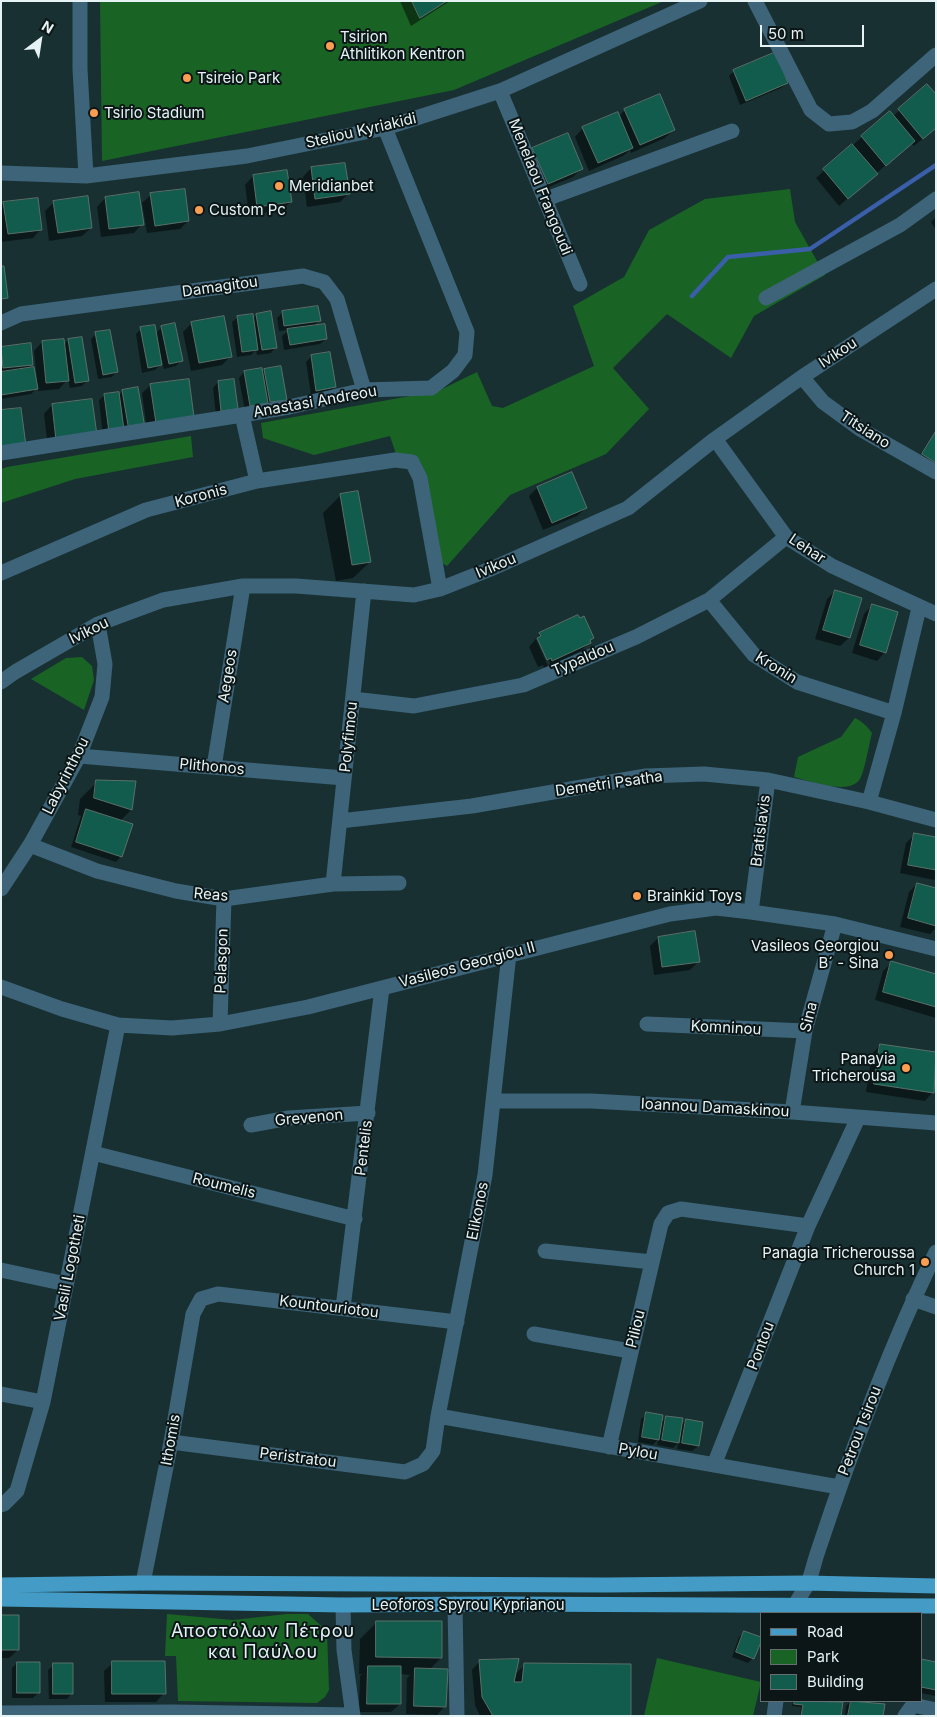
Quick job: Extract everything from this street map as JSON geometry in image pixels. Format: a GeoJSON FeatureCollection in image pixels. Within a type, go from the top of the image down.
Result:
{"type":"FeatureCollection","features":[{"type":"Feature","properties":{"kind":"main road","name":"Leoforos Spyrou Kyprianou"},"geometry":{"type":"LineString","coordinates":[[1,1584],[607,1585],[808,1583],[936,1586]]}},
{"type":"Feature","properties":{"kind":"main road","name":"Leoforos Spyrou Kyprianou"},"geometry":{"type":"LineString","coordinates":[[1,1599],[793,1610],[936,1606]]}},
{"type":"Feature","properties":{"kind":"street"},"geometry":{"type":"LineString","coordinates":[[80,1],[80,69],[86,176]]}},
{"type":"Feature","properties":{"kind":"street","name":"Steliou Kyriakidi"},"geometry":{"type":"LineString","coordinates":[[1,173],[86,176],[247,156],[386,128],[500,91],[700,1]]}},
{"type":"Feature","properties":{"kind":"street"},"geometry":{"type":"LineString","coordinates":[[755,1],[811,110],[829,124],[852,122],[872,111],[936,55]]}},
{"type":"Feature","properties":{"kind":"street","name":"Menelaou Frangoudi"},"geometry":{"type":"LineString","coordinates":[[500,91],[580,284]]}},
{"type":"Feature","properties":{"kind":"street","name":"Anastasi Andreou"},"geometry":{"type":"LineString","coordinates":[[1,453],[289,407],[364,390],[431,388],[453,371],[464,355],[467,332],[386,128]]}},
{"type":"Feature","properties":{"kind":"street"},"geometry":{"type":"LineString","coordinates":[[546,199],[732,131]]}},
{"type":"Feature","properties":{"kind":"street"},"geometry":{"type":"LineString","coordinates":[[766,298],[900,225],[936,199]]}},
{"type":"Feature","properties":{"kind":"street","name":"Damagitou"},"geometry":{"type":"LineString","coordinates":[[1,323],[21,314],[303,276],[324,282],[337,299],[364,390]]}},
{"type":"Feature","properties":{"kind":"street","name":"Ivikou"},"geometry":{"type":"LineString","coordinates":[[1,682],[98,624],[163,600],[243,586],[296,586],[414,595],[440,589],[493,568],[628,508],[715,439],[802,377],[936,289]]}},
{"type":"Feature","properties":{"kind":"street","name":"Titsiano"},"geometry":{"type":"LineString","coordinates":[[802,377],[823,402],[860,429],[936,472]]}},
{"type":"Feature","properties":{"kind":"street"},"geometry":{"type":"LineString","coordinates":[[242,415],[257,481]]}},
{"type":"Feature","properties":{"kind":"street","name":"Lehar"},"geometry":{"type":"LineString","coordinates":[[715,439],[786,537],[832,566],[919,608],[936,614]]}},
{"type":"Feature","properties":{"kind":"street","name":"Koronis"},"geometry":{"type":"LineString","coordinates":[[1,573],[146,510],[257,481],[395,460],[412,462],[420,478],[440,589]]}},
{"type":"Feature","properties":{"kind":"street","name":"Typaldou"},"geometry":{"type":"LineString","coordinates":[[353,698],[414,706],[523,685],[636,637],[709,600],[786,537]]}},
{"type":"Feature","properties":{"kind":"street","name":"Aegeos"},"geometry":{"type":"LineString","coordinates":[[214,767],[243,586]]}},
{"type":"Feature","properties":{"kind":"street","name":"Polyfimou"},"geometry":{"type":"LineString","coordinates":[[333,884],[364,591]]}},
{"type":"Feature","properties":{"kind":"street","name":"Kronin"},"geometry":{"type":"LineString","coordinates":[[709,600],[754,656],[797,682],[894,713]]}},
{"type":"Feature","properties":{"kind":"street"},"geometry":{"type":"LineString","coordinates":[[869,802],[894,713],[919,608]]}},
{"type":"Feature","properties":{"kind":"street","name":"Labyrinthou"},"geometry":{"type":"LineString","coordinates":[[1,889],[30,845],[79,756],[102,698],[106,664],[98,624]]}},
{"type":"Feature","properties":{"kind":"street","name":"Plithonos"},"geometry":{"type":"LineString","coordinates":[[79,756],[344,778]]}},
{"type":"Feature","properties":{"kind":"street","name":"Demetri Psatha"},"geometry":{"type":"LineString","coordinates":[[340,821],[472,806],[646,776],[704,774],[768,780],[869,802],[936,820]]}},
{"type":"Feature","properties":{"kind":"street","name":"Bratislavis"},"geometry":{"type":"LineString","coordinates":[[751,912],[768,780]]}},
{"type":"Feature","properties":{"kind":"street","name":"Reas"},"geometry":{"type":"LineString","coordinates":[[30,845],[97,871],[176,891],[224,899],[333,884],[399,883]]}},
{"type":"Feature","properties":{"kind":"street","name":"Pelasgon"},"geometry":{"type":"LineString","coordinates":[[220,1024],[224,899]]}},
{"type":"Feature","properties":{"kind":"street","name":"Vasileos Georgiou II"},"geometry":{"type":"LineString","coordinates":[[1,987],[62,1009],[118,1025],[172,1028],[220,1024],[308,1007],[670,914],[716,908],[835,924],[936,949]]}},
{"type":"Feature","properties":{"kind":"street","name":"Sina"},"geometry":{"type":"LineString","coordinates":[[792,1112],[804,1031],[835,924]]}},
{"type":"Feature","properties":{"kind":"street","name":"Elikonos"},"geometry":{"type":"LineString","coordinates":[[423,1464],[433,1450],[438,1416],[486,1175],[510,954]]}},
{"type":"Feature","properties":{"kind":"street","name":"Pentelis"},"geometry":{"type":"LineString","coordinates":[[343,1308],[382,988]]}},
{"type":"Feature","properties":{"kind":"street","name":"Komninou"},"geometry":{"type":"LineString","coordinates":[[647,1024],[804,1031]]}},
{"type":"Feature","properties":{"kind":"street","name":"Vasili Logotheti"},"geometry":{"type":"LineString","coordinates":[[3,1505],[17,1491],[44,1402],[118,1025]]}},
{"type":"Feature","properties":{"kind":"street","name":"Ioannou Damaskinou"},"geometry":{"type":"LineString","coordinates":[[494,1101],[591,1101],[792,1112],[936,1123]]}},
{"type":"Feature","properties":{"kind":"street","name":"Grevenon"},"geometry":{"type":"LineString","coordinates":[[251,1125],[289,1118],[368,1114]]}},
{"type":"Feature","properties":{"kind":"street","name":"Pontou"},"geometry":{"type":"LineString","coordinates":[[714,1466],[808,1226],[858,1118]]}},
{"type":"Feature","properties":{"kind":"street","name":"Roumelis"},"geometry":{"type":"LineString","coordinates":[[93,1153],[354,1219]]}},
{"type":"Feature","properties":{"kind":"street","name":"Piliou"},"geometry":{"type":"LineString","coordinates":[[609,1447],[661,1224],[668,1213],[681,1210],[808,1226]]}},
{"type":"Feature","properties":{"kind":"street"},"geometry":{"type":"LineString","coordinates":[[545,1251],[652,1262]]}},
{"type":"Feature","properties":{"kind":"street","name":"Petrou Tsirou"},"geometry":{"type":"LineString","coordinates":[[793,1610],[808,1583],[839,1487],[868,1408],[913,1299],[936,1252]]}},
{"type":"Feature","properties":{"kind":"street"},"geometry":{"type":"LineString","coordinates":[[1,1270],[66,1284]]}},
{"type":"Feature","properties":{"kind":"street","name":"Kountouriotou"},"geometry":{"type":"LineString","coordinates":[[201,1299],[218,1294],[457,1322]]}},
{"type":"Feature","properties":{"kind":"street","name":"Ithomis"},"geometry":{"type":"LineString","coordinates":[[143,1583],[171,1442],[193,1314],[201,1299]]}},
{"type":"Feature","properties":{"kind":"street"},"geometry":{"type":"LineString","coordinates":[[913,1299],[936,1307]]}},
{"type":"Feature","properties":{"kind":"street"},"geometry":{"type":"LineString","coordinates":[[534,1334],[630,1351]]}},
{"type":"Feature","properties":{"kind":"street"},"geometry":{"type":"LineString","coordinates":[[1,1394],[44,1402]]}},
{"type":"Feature","properties":{"kind":"street","name":"Pylou"},"geometry":{"type":"LineString","coordinates":[[438,1416],[839,1487]]}},
{"type":"Feature","properties":{"kind":"street","name":"Peristratou"},"geometry":{"type":"LineString","coordinates":[[171,1442],[406,1472],[423,1464]]}},
{"type":"Feature","properties":{"kind":"street"},"geometry":{"type":"LineString","coordinates":[[456,1604],[457,1716]]}},
{"type":"Feature","properties":{"kind":"street"},"geometry":{"type":"LineString","coordinates":[[1,1713],[127,1715],[173,1712],[227,1715],[354,1715],[344,1650],[343,1605]]}},
{"type":"Feature","properties":{"kind":"street"},"geometry":{"type":"LineString","coordinates":[[774,1716],[776,1702]]}},
{"type":"Feature","properties":{"kind":"street"},"geometry":{"type":"LineString","coordinates":[[905,1714],[913,1705],[936,1710]]}},
{"type":"Feature","properties":{"kind":"green space","name":"Tsirion Athlitikon Kentron"},"geometry":{"type":"Polygon","coordinates":[[[100,1],[664,1],[454,90],[102,161],[100,1]]]}},
{"type":"Feature","properties":{"kind":"green space"},"geometry":{"type":"Polygon","coordinates":[[[790,189],[795,222],[825,275],[754,316],[731,358],[667,314],[613,368],[649,409],[606,454],[510,495],[447,566],[439,561],[426,474],[396,454],[390,436],[314,455],[263,438],[261,423],[438,391],[477,372],[492,406],[503,408],[594,366],[573,306],[624,277],[649,230],[705,199],[790,189]]]}},
{"type":"Feature","properties":{"kind":"green space"},"geometry":{"type":"Polygon","coordinates":[[[191,436],[193,457],[75,479],[1,503],[1,469],[191,436]]]}},
{"type":"Feature","properties":{"kind":"green space"},"geometry":{"type":"Polygon","coordinates":[[[82,657],[92,666],[94,680],[84,710],[31,679],[66,658],[82,657]]]}},
{"type":"Feature","properties":{"kind":"green space"},"geometry":{"type":"Polygon","coordinates":[[[855,718],[865,724],[872,733],[862,775],[855,784],[839,787],[829,786],[794,777],[798,757],[841,737],[855,718]]]}},
{"type":"Feature","properties":{"kind":"green space"},"geometry":{"type":"Polygon","coordinates":[[[167,1614],[233,1620],[287,1614],[308,1614],[327,1631],[329,1690],[325,1697],[317,1703],[178,1701],[176,1656],[165,1656],[167,1614]]]}},
{"type":"Feature","properties":{"kind":"green space"},"geometry":{"type":"Polygon","coordinates":[[[657,1658],[760,1682],[753,1716],[644,1716],[657,1658]]]}},
{"type":"Feature","properties":{"kind":"building"},"geometry":{"type":"Polygon","coordinates":[[[412,1],[447,1],[420,18],[412,1]]]}},
{"type":"Feature","properties":{"kind":"building"},"geometry":{"type":"Polygon","coordinates":[[[776,52],[788,83],[746,101],[733,70],[776,52]]]}},
{"type":"Feature","properties":{"kind":"building"},"geometry":{"type":"Polygon","coordinates":[[[927,84],[936,94],[936,128],[923,139],[898,109],[927,84]]]}},
{"type":"Feature","properties":{"kind":"building"},"geometry":{"type":"Polygon","coordinates":[[[660,94],[675,130],[640,145],[624,109],[660,94]]]}},
{"type":"Feature","properties":{"kind":"building"},"geometry":{"type":"Polygon","coordinates":[[[890,111],[915,141],[886,166],[861,136],[890,111]]]}},
{"type":"Feature","properties":{"kind":"building"},"geometry":{"type":"Polygon","coordinates":[[[618,112],[633,148],[598,163],[582,127],[618,112]]]}},
{"type":"Feature","properties":{"kind":"building"},"geometry":{"type":"Polygon","coordinates":[[[568,133],[583,169],[548,184],[532,148],[568,133]]]}},
{"type":"Feature","properties":{"kind":"building"},"geometry":{"type":"Polygon","coordinates":[[[852,144],[878,174],[848,199],[823,169],[852,144]]]}},
{"type":"Feature","properties":{"kind":"building"},"geometry":{"type":"Polygon","coordinates":[[[345,163],[350,194],[315,199],[311,167],[345,163]]]}},
{"type":"Feature","properties":{"kind":"building"},"geometry":{"type":"Polygon","coordinates":[[[287,170],[292,202],[257,207],[253,175],[287,170]]]}},
{"type":"Feature","properties":{"kind":"building"},"geometry":{"type":"Polygon","coordinates":[[[185,189],[189,221],[155,226],[150,193],[185,189]]]}},
{"type":"Feature","properties":{"kind":"building"},"geometry":{"type":"Polygon","coordinates":[[[139,192],[144,225],[109,229],[105,197],[139,192]]]}},
{"type":"Feature","properties":{"kind":"building"},"geometry":{"type":"Polygon","coordinates":[[[88,196],[92,228],[58,233],[53,201],[88,196]]]}},
{"type":"Feature","properties":{"kind":"building"},"geometry":{"type":"Polygon","coordinates":[[[38,198],[42,230],[8,234],[3,202],[38,198]]]}},
{"type":"Feature","properties":{"kind":"building"},"geometry":{"type":"Polygon","coordinates":[[[1,266],[4,266],[8,298],[1,299],[1,266]]]}},
{"type":"Feature","properties":{"kind":"building"},"geometry":{"type":"Polygon","coordinates":[[[318,306],[321,321],[284,326],[282,311],[318,306]]]}},
{"type":"Feature","properties":{"kind":"building"},"geometry":{"type":"Polygon","coordinates":[[[271,311],[277,348],[262,350],[256,314],[271,311]]]}},
{"type":"Feature","properties":{"kind":"building"},"geometry":{"type":"Polygon","coordinates":[[[253,314],[258,350],[242,352],[237,316],[253,314]]]}},
{"type":"Feature","properties":{"kind":"building"},"geometry":{"type":"Polygon","coordinates":[[[224,316],[232,357],[199,363],[191,322],[224,316]]]}},
{"type":"Feature","properties":{"kind":"building"},"geometry":{"type":"Polygon","coordinates":[[[175,323],[183,361],[169,364],[161,326],[175,323]]]}},
{"type":"Feature","properties":{"kind":"building"},"geometry":{"type":"Polygon","coordinates":[[[325,324],[327,339],[290,345],[287,329],[325,324]]]}},
{"type":"Feature","properties":{"kind":"building"},"geometry":{"type":"Polygon","coordinates":[[[155,325],[162,365],[148,368],[140,327],[155,325]]]}},
{"type":"Feature","properties":{"kind":"building"},"geometry":{"type":"Polygon","coordinates":[[[110,330],[118,372],[103,375],[95,332],[110,330]]]}},
{"type":"Feature","properties":{"kind":"building"},"geometry":{"type":"Polygon","coordinates":[[[82,337],[89,381],[75,383],[68,339],[82,337]]]}},
{"type":"Feature","properties":{"kind":"building"},"geometry":{"type":"Polygon","coordinates":[[[64,339],[69,381],[46,383],[42,341],[64,339]]]}},
{"type":"Feature","properties":{"kind":"building"},"geometry":{"type":"Polygon","coordinates":[[[31,343],[33,365],[3,368],[1,347],[31,343]]]}},
{"type":"Feature","properties":{"kind":"building"},"geometry":{"type":"Polygon","coordinates":[[[330,352],[336,387],[316,391],[311,355],[330,352]]]}},
{"type":"Feature","properties":{"kind":"building"},"geometry":{"type":"Polygon","coordinates":[[[281,366],[287,400],[270,402],[264,369],[281,366]]]}},
{"type":"Feature","properties":{"kind":"building"},"geometry":{"type":"Polygon","coordinates":[[[34,367],[38,389],[1,395],[1,372],[34,367]]]}},
{"type":"Feature","properties":{"kind":"building"},"geometry":{"type":"Polygon","coordinates":[[[262,368],[268,403],[250,406],[244,371],[262,368]]]}},
{"type":"Feature","properties":{"kind":"building"},"geometry":{"type":"Polygon","coordinates":[[[189,379],[194,417],[156,423],[150,384],[189,379]]]}},
{"type":"Feature","properties":{"kind":"building"},"geometry":{"type":"Polygon","coordinates":[[[234,379],[238,409],[221,411],[218,381],[234,379]]]}},
{"type":"Feature","properties":{"kind":"building"},"geometry":{"type":"Polygon","coordinates":[[[138,387],[145,428],[129,431],[122,390],[138,387]]]}},
{"type":"Feature","properties":{"kind":"building"},"geometry":{"type":"Polygon","coordinates":[[[119,392],[124,430],[109,432],[104,394],[119,392]]]}},
{"type":"Feature","properties":{"kind":"building"},"geometry":{"type":"Polygon","coordinates":[[[92,399],[97,435],[56,440],[52,404],[92,399]]]}},
{"type":"Feature","properties":{"kind":"building"},"geometry":{"type":"Polygon","coordinates":[[[21,408],[26,446],[1,449],[1,410],[21,408]]]}},
{"type":"Feature","properties":{"kind":"building"},"geometry":{"type":"Polygon","coordinates":[[[936,431],[936,463],[922,454],[936,431]]]}},
{"type":"Feature","properties":{"kind":"building"},"geometry":{"type":"Polygon","coordinates":[[[572,472],[587,508],[552,523],[537,487],[572,472]]]}},
{"type":"Feature","properties":{"kind":"building"},"geometry":{"type":"Polygon","coordinates":[[[358,491],[371,562],[352,565],[340,494],[358,491]]]}},
{"type":"Feature","properties":{"kind":"building"},"geometry":{"type":"Polygon","coordinates":[[[835,590],[862,598],[850,638],[823,630],[835,590]]]}},
{"type":"Feature","properties":{"kind":"building"},"geometry":{"type":"Polygon","coordinates":[[[872,604],[898,612],[886,653],[860,645],[872,604]]]}},
{"type":"Feature","properties":{"kind":"building"},"geometry":{"type":"Polygon","coordinates":[[[578,615],[580,618],[584,616],[594,638],[590,640],[591,643],[552,661],[551,658],[547,660],[537,638],[541,636],[539,633],[578,615]]]}},
{"type":"Feature","properties":{"kind":"building"},"geometry":{"type":"Polygon","coordinates":[[[96,780],[136,781],[132,810],[94,798],[96,780]]]}},
{"type":"Feature","properties":{"kind":"building"},"geometry":{"type":"Polygon","coordinates":[[[86,809],[133,824],[122,857],[76,842],[86,809]]]}},
{"type":"Feature","properties":{"kind":"building"},"geometry":{"type":"Polygon","coordinates":[[[914,833],[936,837],[936,870],[908,865],[914,833]]]}},
{"type":"Feature","properties":{"kind":"building"},"geometry":{"type":"Polygon","coordinates":[[[917,883],[936,888],[936,926],[908,918],[917,883]]]}},
{"type":"Feature","properties":{"kind":"building"},"geometry":{"type":"Polygon","coordinates":[[[695,931],[700,962],[662,967],[658,937],[695,931]]]}},
{"type":"Feature","properties":{"kind":"building"},"geometry":{"type":"Polygon","coordinates":[[[891,961],[936,974],[936,1007],[883,992],[891,961]]]}},
{"type":"Feature","properties":{"kind":"building","name":"Panayia Tricherousa"},"geometry":{"type":"Polygon","coordinates":[[[880,1044],[936,1052],[934,1093],[874,1084],[880,1044]]]}},
{"type":"Feature","properties":{"kind":"building"},"geometry":{"type":"Polygon","coordinates":[[[646,1412],[663,1415],[659,1440],[642,1437],[646,1412]]]}},
{"type":"Feature","properties":{"kind":"building"},"geometry":{"type":"Polygon","coordinates":[[[666,1416],[683,1418],[679,1443],[662,1440],[666,1416]]]}},
{"type":"Feature","properties":{"kind":"building"},"geometry":{"type":"Polygon","coordinates":[[[686,1419],[703,1422],[699,1446],[682,1443],[686,1419]]]}},
{"type":"Feature","properties":{"kind":"building"},"geometry":{"type":"Polygon","coordinates":[[[1,1615],[19,1615],[19,1650],[1,1650],[1,1615]]]}},
{"type":"Feature","properties":{"kind":"building"},"geometry":{"type":"Polygon","coordinates":[[[376,1621],[442,1621],[442,1658],[376,1657],[376,1621]]]}},
{"type":"Feature","properties":{"kind":"building"},"geometry":{"type":"Polygon","coordinates":[[[744,1631],[760,1637],[760,1644],[754,1659],[736,1652],[744,1631]]]}},
{"type":"Feature","properties":{"kind":"building"},"geometry":{"type":"Polygon","coordinates":[[[519,1659],[514,1682],[522,1682],[524,1663],[631,1664],[631,1716],[493,1716],[482,1697],[479,1660],[519,1659]]]}},
{"type":"Feature","properties":{"kind":"building"},"geometry":{"type":"Polygon","coordinates":[[[922,1659],[936,1662],[936,1690],[922,1687],[922,1659]]]}},
{"type":"Feature","properties":{"kind":"building"},"geometry":{"type":"Polygon","coordinates":[[[112,1661],[165,1661],[166,1694],[112,1694],[112,1661]]]}},
{"type":"Feature","properties":{"kind":"building"},"geometry":{"type":"Polygon","coordinates":[[[17,1662],[40,1662],[40,1693],[17,1693],[17,1662]]]}},
{"type":"Feature","properties":{"kind":"building"},"geometry":{"type":"Polygon","coordinates":[[[53,1663],[73,1663],[73,1694],[53,1694],[53,1663]]]}},
{"type":"Feature","properties":{"kind":"building"},"geometry":{"type":"Polygon","coordinates":[[[368,1666],[401,1666],[401,1704],[367,1704],[368,1666]]]}},
{"type":"Feature","properties":{"kind":"building"},"geometry":{"type":"Polygon","coordinates":[[[415,1668],[448,1669],[446,1707],[414,1706],[415,1668]]]}},
{"type":"Feature","properties":{"kind":"building"},"geometry":{"type":"Polygon","coordinates":[[[795,1702],[843,1702],[841,1716],[801,1716],[803,1705],[794,1704],[795,1702]]]}},
{"type":"Feature","properties":{"kind":"building"},"geometry":{"type":"Polygon","coordinates":[[[851,1702],[885,1704],[883,1716],[848,1716],[851,1702]]]}},
{"type":"Feature","properties":{"kind":"waterway"},"geometry":{"type":"LineString","coordinates":[[692,296],[728,257],[810,249],[936,165]]}},
{"type":"Feature","properties":{"kind":"place","name":"Tsirion Athlitikon Kentron"},"geometry":{"type":"Point","coordinates":[330,46]}},
{"type":"Feature","properties":{"kind":"place","name":"Tsireio Park"},"geometry":{"type":"Point","coordinates":[187,78]}},
{"type":"Feature","properties":{"kind":"place","name":"Tsirio Stadium"},"geometry":{"type":"Point","coordinates":[94,113]}},
{"type":"Feature","properties":{"kind":"place","name":"Meridianbet"},"geometry":{"type":"Point","coordinates":[279,186]}},
{"type":"Feature","properties":{"kind":"place","name":"Custom Pc"},"geometry":{"type":"Point","coordinates":[199,210]}},
{"type":"Feature","properties":{"kind":"place","name":"Brainkid Toys"},"geometry":{"type":"Point","coordinates":[637,896]}},
{"type":"Feature","properties":{"kind":"place","name":"Vasileos Georgiou B´ - Sina"},"geometry":{"type":"Point","coordinates":[889,955]}},
{"type":"Feature","properties":{"kind":"place","name":"Panayia Tricherousa"},"geometry":{"type":"Point","coordinates":[906,1068]}},
{"type":"Feature","properties":{"kind":"place","name":"Panagia Tricheroussa Church 1"},"geometry":{"type":"Point","coordinates":[925,1262]}},
{"type":"Feature","properties":{"kind":"district","name":"Αποστόλων Πέτρου και Παύλου"},"geometry":{"type":"Point","coordinates":[263,1642]}}]}
